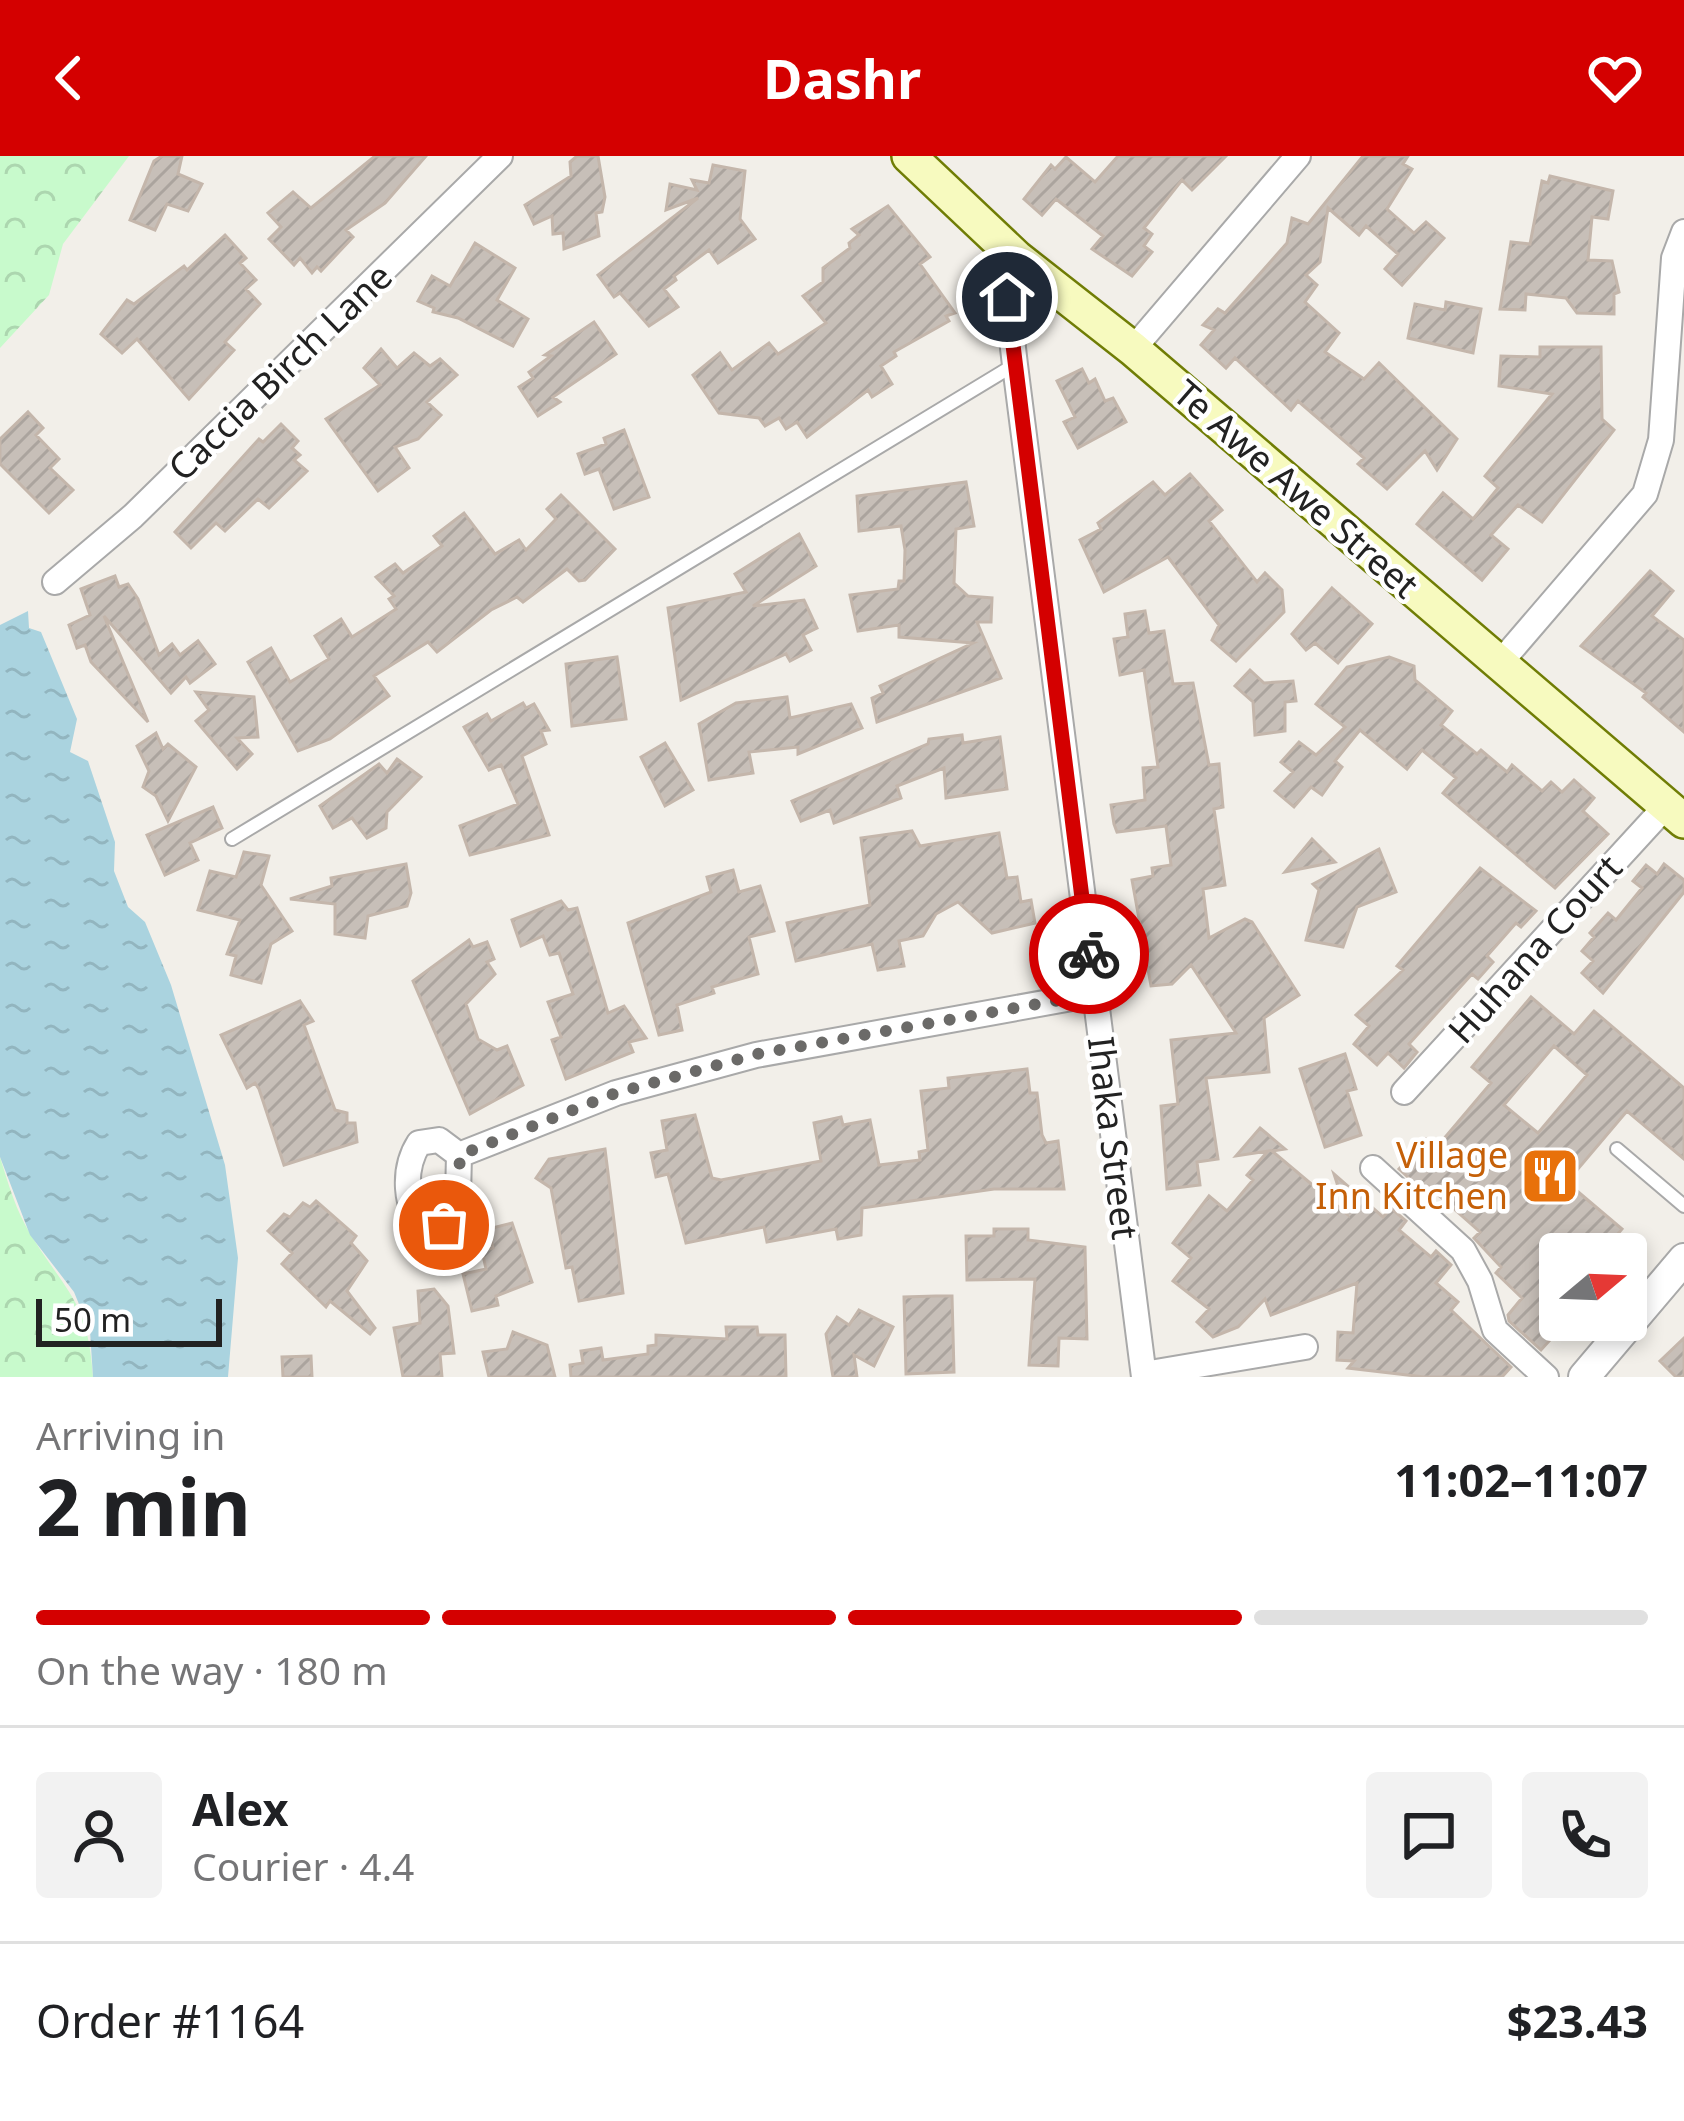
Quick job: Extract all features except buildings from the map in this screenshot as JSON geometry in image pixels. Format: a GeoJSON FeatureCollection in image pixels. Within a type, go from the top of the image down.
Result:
{"type":"FeatureCollection","features":[{"type":"Feature","properties":{"kind":"main road","name":"Te Awe Awe Street"},"geometry":{"type":"LineString","coordinates":[[909,156],[1018,258],[1133,349],[1675,813]]}},
{"type":"Feature","properties":{"kind":"street","name":"Caccia Birch Lane"},"geometry":{"type":"LineString","coordinates":[[56,582],[133,516],[500,156]]}},
{"type":"Feature","properties":{"kind":"street"},"geometry":{"type":"LineString","coordinates":[[1133,349],[1298,156]]}},
{"type":"Feature","properties":{"kind":"street"},"geometry":{"type":"LineString","coordinates":[[1499,664],[1646,494],[1661,440],[1674,258],[1684,232]]}},
{"type":"Feature","properties":{"kind":"street","name":"Ihaka Street"},"geometry":{"type":"LineString","coordinates":[[1018,258],[1007,297],[1144,1375]]}},
{"type":"Feature","properties":{"kind":"street","name":"Huhana Court"},"geometry":{"type":"LineString","coordinates":[[1404,1092],[1675,813]]}},
{"type":"Feature","properties":{"kind":"street"},"geometry":{"type":"LineString","coordinates":[[460,1155],[616,1093],[757,1054],[1094,994]]}},
{"type":"Feature","properties":{"kind":"street"},"geometry":{"type":"LineString","coordinates":[[1373,1168],[1463,1250],[1480,1281],[1495,1330],[1546,1377]]}},
{"type":"Feature","properties":{"kind":"street"},"geometry":{"type":"LineString","coordinates":[[1585,1377],[1684,1258]]}},
{"type":"Feature","properties":{"kind":"street"},"geometry":{"type":"LineString","coordinates":[[1144,1375],[1305,1347]]}},
{"type":"Feature","properties":{"kind":"lane"},"geometry":{"type":"LineString","coordinates":[[232,838],[1015,365]]}},
{"type":"Feature","properties":{"kind":"lane"},"geometry":{"type":"LineString","coordinates":[[1617,1149],[1684,1206]]}},
{"type":"Feature","properties":{"kind":"green space"},"geometry":{"type":"Polygon","coordinates":[[[0,156],[129,156],[63,244],[49,295],[0,348],[0,156]]]}},
{"type":"Feature","properties":{"kind":"green space"},"geometry":{"type":"Polygon","coordinates":[[[0,1157],[26,1226],[81,1314],[93,1377],[0,1377],[0,1157]]]}},
{"type":"Feature","properties":{"kind":"water"},"geometry":{"type":"Polygon","coordinates":[[[28,611],[29,628],[41,632],[77,719],[70,752],[88,761],[115,842],[114,871],[128,907],[145,922],[171,985],[225,1165],[238,1258],[228,1377],[93,1377],[90,1331],[74,1292],[30,1235],[0,1157],[0,625],[28,611]]]}},
{"type":"Feature","properties":{"kind":"way so far"},"geometry":{"type":"LineString","coordinates":[[444,1225],[458,1197],[460,1155],[616,1093],[757,1054],[1094,994],[1089,954]]}},
{"type":"Feature","properties":{"kind":"place","name":"Village Inn Kitchen"},"geometry":{"type":"Point","coordinates":[1550,1176]}},
{"type":"Feature","properties":{"kind":"route"},"geometry":{"type":"LineString","coordinates":[[1007,297],[1089,954]]}}]}
